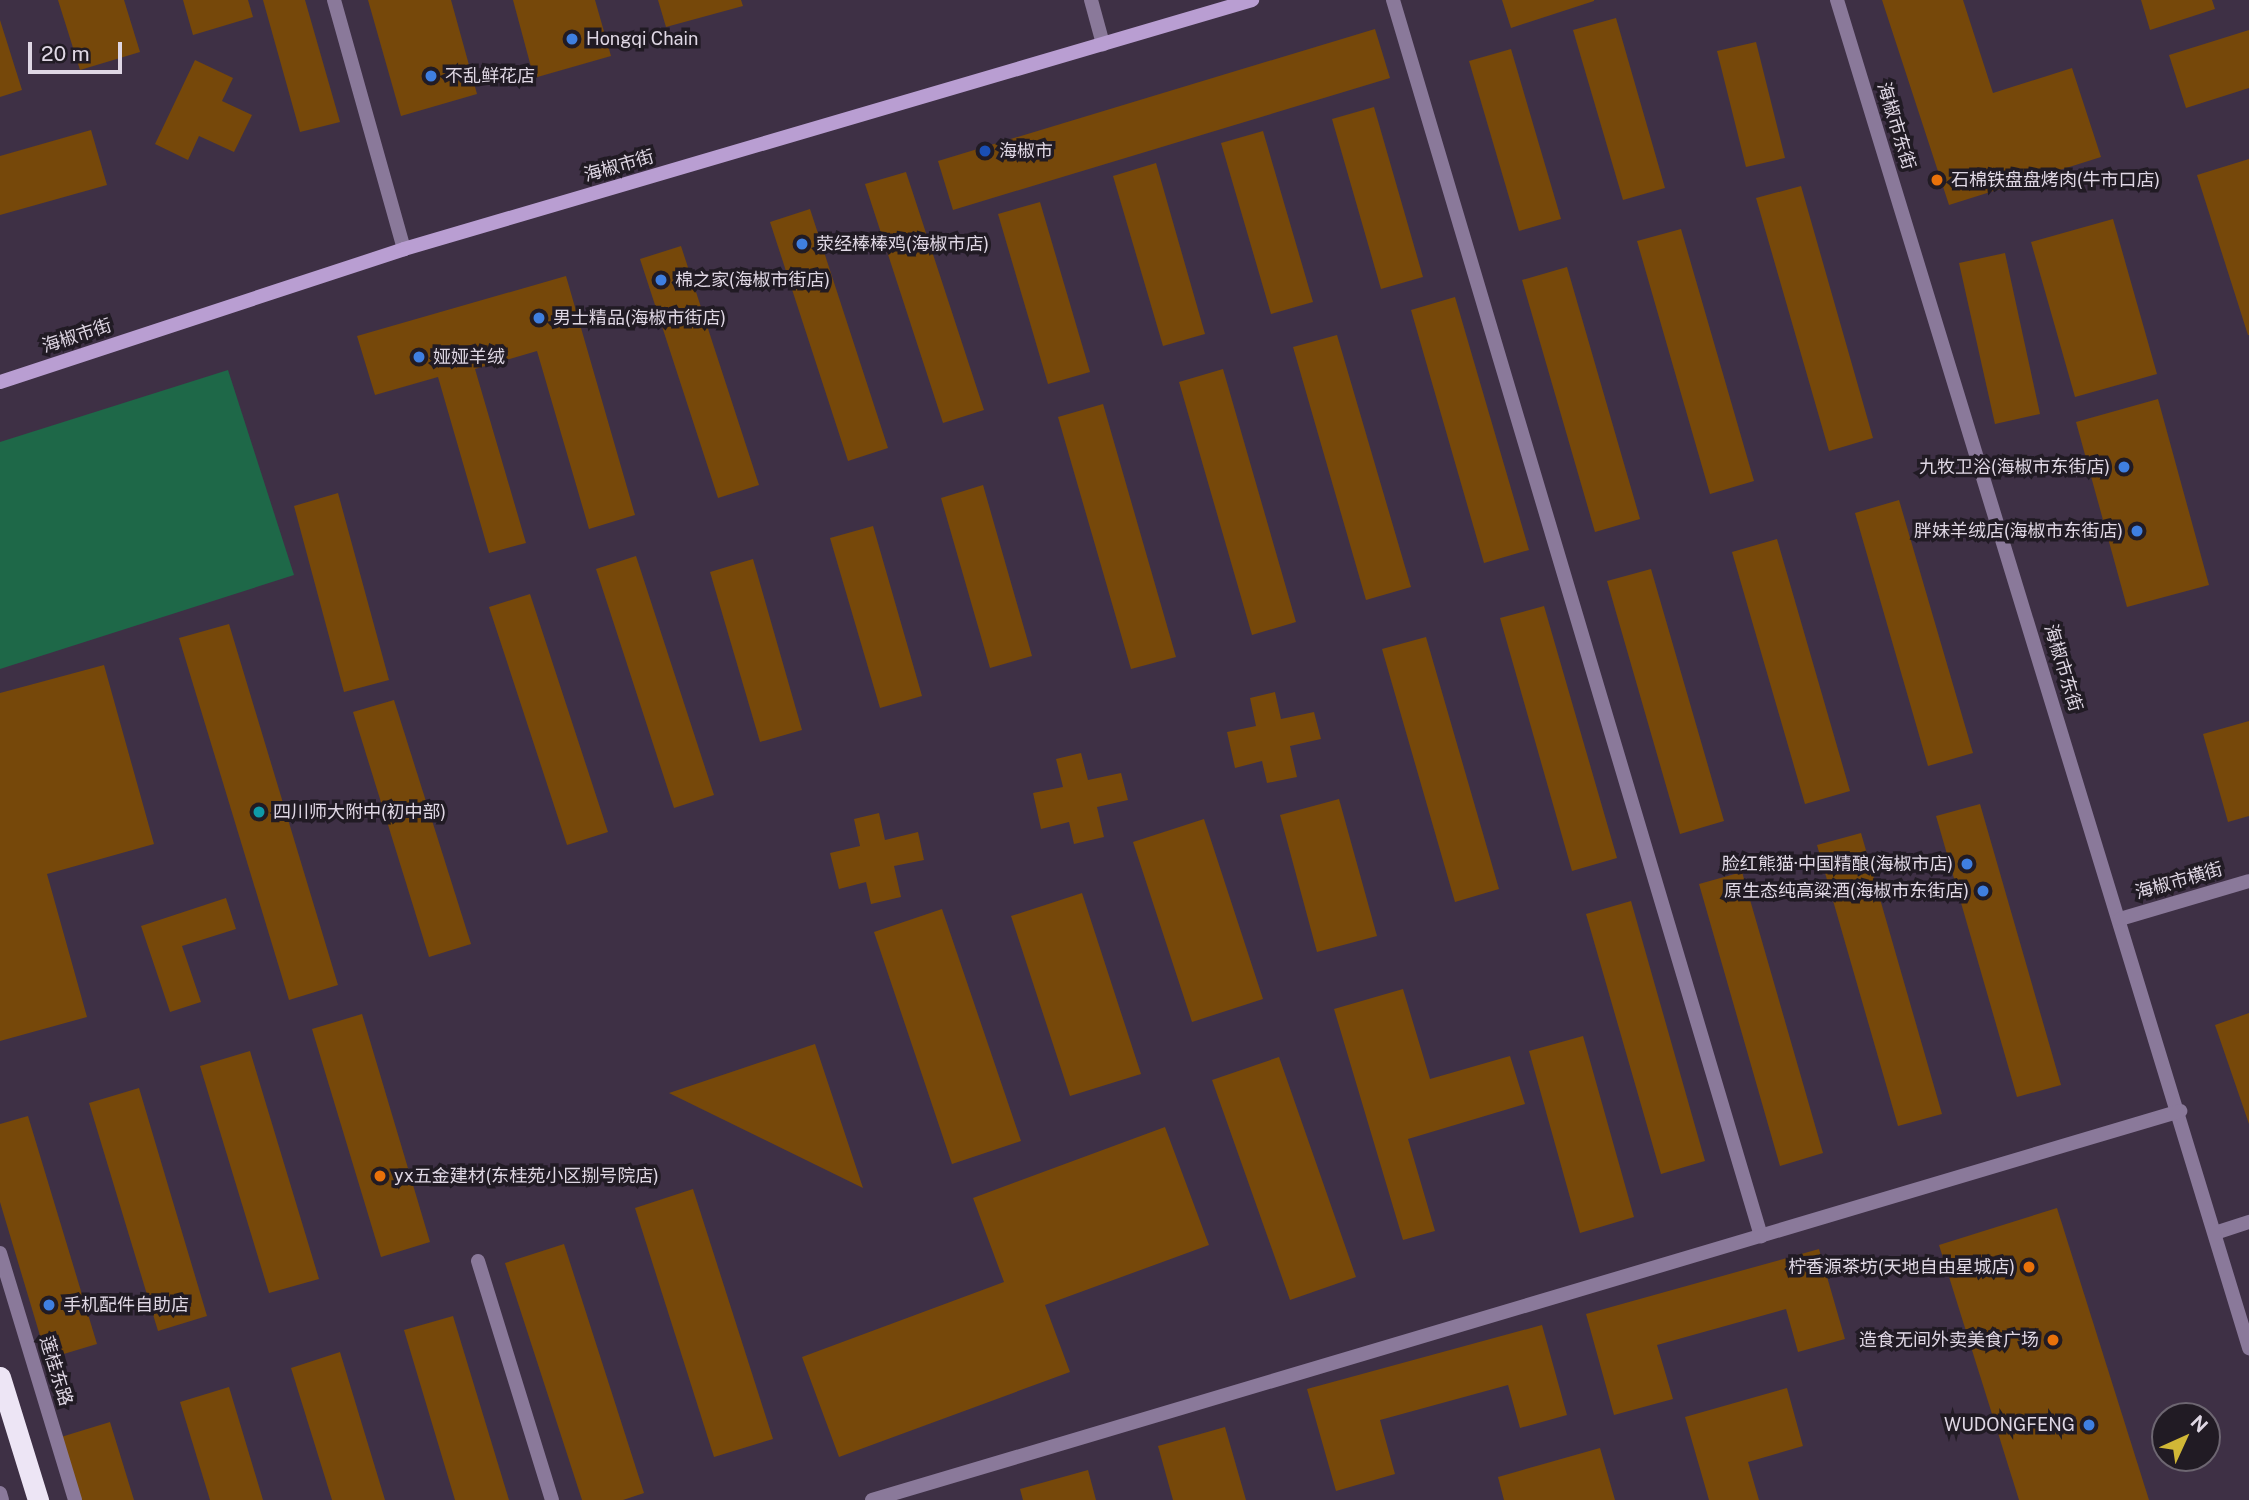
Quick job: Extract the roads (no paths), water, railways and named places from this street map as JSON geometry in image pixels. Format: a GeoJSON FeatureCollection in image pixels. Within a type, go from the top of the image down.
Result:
{"type":"FeatureCollection","features":[{"type":"Feature","properties":{"kind":"highway"},"geometry":{"type":"LineString","coordinates":[[0,1377],[38,1500]]}},
{"type":"Feature","properties":{"kind":"street"},"geometry":{"type":"LineString","coordinates":[[334,0],[404,250]]}},
{"type":"Feature","properties":{"kind":"street"},"geometry":{"type":"LineString","coordinates":[[1091,0],[1103,44]]}},
{"type":"Feature","properties":{"kind":"street","name":"海椒市街"},"geometry":{"type":"LineString","coordinates":[[0,382],[404,250],[1252,0]]}},
{"type":"Feature","properties":{"kind":"street"},"geometry":{"type":"LineString","coordinates":[[1393,0],[1761,1236]]}},
{"type":"Feature","properties":{"kind":"street","name":"海椒市东街"},"geometry":{"type":"LineString","coordinates":[[1837,0],[2180,1111],[2249,1348]]}},
{"type":"Feature","properties":{"kind":"street","name":"海椒市横街"},"geometry":{"type":"LineString","coordinates":[[2120,919],[2249,881]]}},
{"type":"Feature","properties":{"kind":"street"},"geometry":{"type":"LineString","coordinates":[[872,1500],[2180,1111]]}},
{"type":"Feature","properties":{"kind":"street"},"geometry":{"type":"LineString","coordinates":[[2215,1234],[2249,1222]]}},
{"type":"Feature","properties":{"kind":"street","name":"莲桂东路"},"geometry":{"type":"LineString","coordinates":[[0,1252],[75,1500]]}},
{"type":"Feature","properties":{"kind":"street"},"geometry":{"type":"LineString","coordinates":[[478,1261],[552,1500]]}},
{"type":"Feature","properties":{"kind":"street"},"geometry":{"type":"LineString","coordinates":[[0,1493],[2,1500]]}},
{"type":"Feature","properties":{"kind":"place","name":"Hongqi Chain"},"geometry":{"type":"Point","coordinates":[572,39]}},
{"type":"Feature","properties":{"kind":"place","name":"不乱鲜花店"},"geometry":{"type":"Point","coordinates":[431,76]}},
{"type":"Feature","properties":{"kind":"place","name":"海椒市"},"geometry":{"type":"Point","coordinates":[985,151]}},
{"type":"Feature","properties":{"kind":"place","name":"石棉铁盘盘烤肉(牛市口店)"},"geometry":{"type":"Point","coordinates":[1937,180]}},
{"type":"Feature","properties":{"kind":"place","name":"荥经棒棒鸡(海椒市店)"},"geometry":{"type":"Point","coordinates":[802,244]}},
{"type":"Feature","properties":{"kind":"place","name":"棉之家(海椒市街店)"},"geometry":{"type":"Point","coordinates":[661,280]}},
{"type":"Feature","properties":{"kind":"place","name":"男士精品(海椒市街店)"},"geometry":{"type":"Point","coordinates":[539,318]}},
{"type":"Feature","properties":{"kind":"place","name":"娅娅羊绒"},"geometry":{"type":"Point","coordinates":[419,357]}},
{"type":"Feature","properties":{"kind":"place","name":"九牧卫浴(海椒市东街店)"},"geometry":{"type":"Point","coordinates":[2124,467]}},
{"type":"Feature","properties":{"kind":"place","name":"胖妹羊绒店(海椒市东街店)"},"geometry":{"type":"Point","coordinates":[2137,531]}},
{"type":"Feature","properties":{"kind":"place","name":"四川师大附中(初中部)"},"geometry":{"type":"Point","coordinates":[259,812]}},
{"type":"Feature","properties":{"kind":"place","name":"脸红熊猫·中国精酿(海椒市店)"},"geometry":{"type":"Point","coordinates":[1967,864]}},
{"type":"Feature","properties":{"kind":"place","name":"原生态纯高粱酒(海椒市东街店)"},"geometry":{"type":"Point","coordinates":[1983,891]}},
{"type":"Feature","properties":{"kind":"place","name":"yx五金建材(东桂苑小区捌号院店)"},"geometry":{"type":"Point","coordinates":[380,1176]}},
{"type":"Feature","properties":{"kind":"place","name":"柠香源茶坊(天地自由星城店)"},"geometry":{"type":"Point","coordinates":[2029,1267]}},
{"type":"Feature","properties":{"kind":"place","name":"手机配件自助店"},"geometry":{"type":"Point","coordinates":[49,1305]}},
{"type":"Feature","properties":{"kind":"place","name":"造食无间外卖美食广场"},"geometry":{"type":"Point","coordinates":[2053,1340]}},
{"type":"Feature","properties":{"kind":"place","name":"WUDONGFENG"},"geometry":{"type":"Point","coordinates":[2089,1425]}}]}
